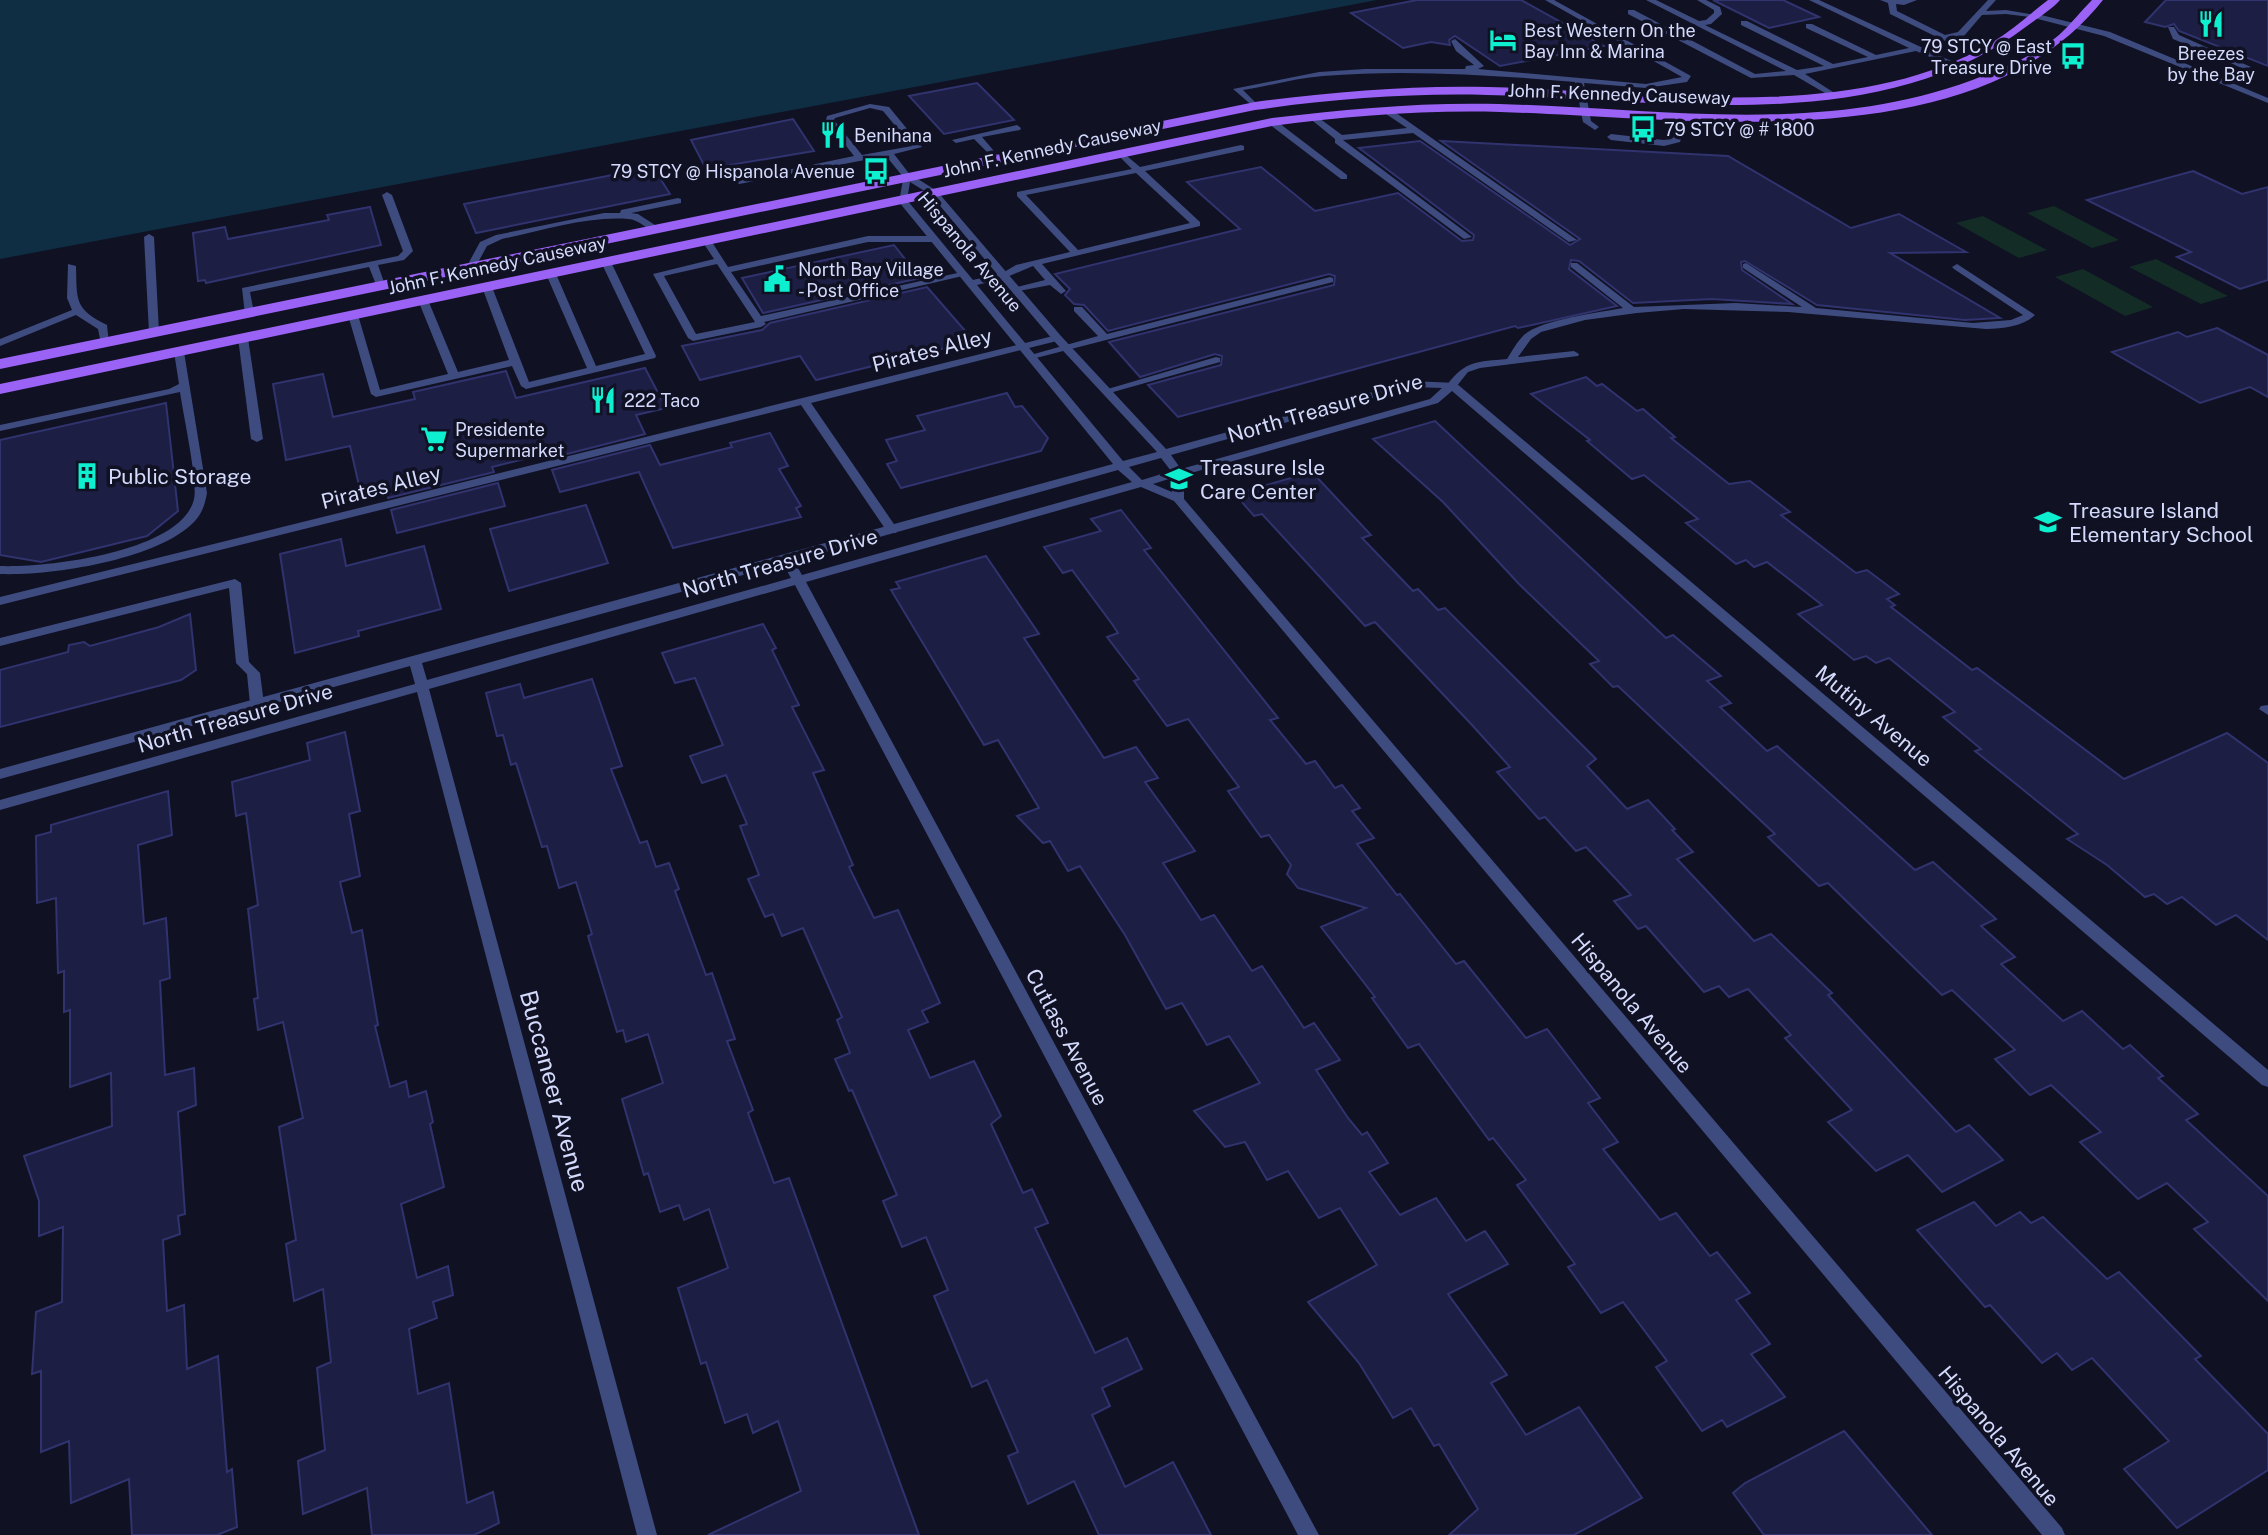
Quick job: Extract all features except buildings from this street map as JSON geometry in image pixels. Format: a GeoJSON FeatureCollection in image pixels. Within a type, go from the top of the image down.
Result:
{"type":"FeatureCollection","features":[{"type":"Feature","properties":{"kind":"main road","name":"John F. Kennedy Causeway"},"geometry":{"type":"LineString","coordinates":[[0,364],[1255,106],[1354,95],[1453,91],[1698,102],[1830,94],[1864,88],[1956,65],[1984,53],[2055,0]]}},
{"type":"Feature","properties":{"kind":"main road","name":"John F. Kennedy Causeway"},"geometry":{"type":"LineString","coordinates":[[0,390],[1272,122],[1386,110],[1500,108],[1683,119],[1790,116],[1894,104],[1961,88],[2012,69],[2048,49],[2078,25],[2098,0]]}},
{"type":"Feature","properties":{"kind":"main road"},"geometry":{"type":"LineString","coordinates":[[1864,88],[1894,104]]}},
{"type":"Feature","properties":{"kind":"main road"},"geometry":{"type":"LineString","coordinates":[[1219,113],[1239,129]]}},
{"type":"Feature","properties":{"kind":"main road"},"geometry":{"type":"LineString","coordinates":[[599,240],[606,262]]}},
{"type":"Feature","properties":{"kind":"main road"},"geometry":{"type":"LineString","coordinates":[[0,364],[0,377]]}},
{"type":"Feature","properties":{"kind":"street"},"geometry":{"type":"LineString","coordinates":[[1255,106],[1237,89],[1344,72],[1446,71],[1646,86],[1684,80],[1686,76],[1549,0]]}},
{"type":"Feature","properties":{"kind":"street"},"geometry":{"type":"LineString","coordinates":[[1650,0],[1792,74],[1812,81],[1830,94]]}},
{"type":"Feature","properties":{"kind":"street"},"geometry":{"type":"LineString","coordinates":[[1697,24],[1708,22],[1718,14],[1717,9],[1701,0]]}},
{"type":"Feature","properties":{"kind":"street"},"geometry":{"type":"LineString","coordinates":[[1813,0],[1956,65]]}},
{"type":"Feature","properties":{"kind":"street"},"geometry":{"type":"LineString","coordinates":[[1913,0],[1888,1],[1893,12],[1984,53]]}},
{"type":"Feature","properties":{"kind":"street"},"geometry":{"type":"LineString","coordinates":[[1946,37],[1961,34],[1992,0]]}},
{"type":"Feature","properties":{"kind":"street"},"geometry":{"type":"LineString","coordinates":[[1631,12],[1754,76],[1806,72],[1917,49]]}},
{"type":"Feature","properties":{"kind":"street"},"geometry":{"type":"LineString","coordinates":[[1980,13],[2007,12],[2078,25],[2117,37],[2268,101]]}},
{"type":"Feature","properties":{"kind":"street"},"geometry":{"type":"LineString","coordinates":[[1708,22],[1806,72],[1812,81]]}},
{"type":"Feature","properties":{"kind":"street"},"geometry":{"type":"LineString","coordinates":[[1744,23],[1833,67]]}},
{"type":"Feature","properties":{"kind":"street"},"geometry":{"type":"LineString","coordinates":[[1809,26],[1877,58]]}},
{"type":"Feature","properties":{"kind":"street"},"geometry":{"type":"LineString","coordinates":[[2171,29],[2176,37],[2247,67]]}},
{"type":"Feature","properties":{"kind":"street"},"geometry":{"type":"LineString","coordinates":[[1415,60],[1446,71],[1480,66],[1459,49],[1455,41]]}},
{"type":"Feature","properties":{"kind":"street"},"geometry":{"type":"LineString","coordinates":[[1446,71],[1453,91]]}},
{"type":"Feature","properties":{"kind":"street"},"geometry":{"type":"LineString","coordinates":[[1240,80],[1249,86]]}},
{"type":"Feature","properties":{"kind":"street"},"geometry":{"type":"LineString","coordinates":[[1579,80],[1587,122],[1595,127]]}},
{"type":"Feature","properties":{"kind":"street"},"geometry":{"type":"LineString","coordinates":[[739,181],[918,147],[886,109],[870,106],[831,116],[830,120],[860,158]]}},
{"type":"Feature","properties":{"kind":"street"},"geometry":{"type":"LineString","coordinates":[[1386,110],[1572,240]]}},
{"type":"Feature","properties":{"kind":"street"},"geometry":{"type":"LineString","coordinates":[[1311,117],[1340,138],[1415,130]]}},
{"type":"Feature","properties":{"kind":"street"},"geometry":{"type":"LineString","coordinates":[[1611,137],[1664,143],[1677,140],[1683,119]]}},
{"type":"Feature","properties":{"kind":"street"},"geometry":{"type":"LineString","coordinates":[[1272,122],[1344,177]]}},
{"type":"Feature","properties":{"kind":"street"},"geometry":{"type":"LineString","coordinates":[[956,140],[1017,128]]}},
{"type":"Feature","properties":{"kind":"street"},"geometry":{"type":"LineString","coordinates":[[976,136],[996,158]]}},
{"type":"Feature","properties":{"kind":"street"},"geometry":{"type":"LineString","coordinates":[[1340,138],[1338,141],[1467,237]]}},
{"type":"Feature","properties":{"kind":"street"},"geometry":{"type":"LineString","coordinates":[[1076,253],[1020,194],[1241,148]]}},
{"type":"Feature","properties":{"kind":"street"},"geometry":{"type":"LineString","coordinates":[[887,152],[907,176]]}},
{"type":"Feature","properties":{"kind":"street"},"geometry":{"type":"LineString","coordinates":[[758,320],[966,279],[1004,275],[1019,267],[1197,224],[1121,154]]}},
{"type":"Feature","properties":{"kind":"street","name":"Hispanola Avenue"},"geometry":{"type":"LineString","coordinates":[[1178,472],[1061,342],[934,193],[907,176],[902,200],[1120,465],[1138,482],[1178,499],[2055,1535]]}},
{"type":"Feature","properties":{"kind":"street"},"geometry":{"type":"LineString","coordinates":[[249,313],[245,290],[401,258],[408,251],[387,195]]}},
{"type":"Feature","properties":{"kind":"street"},"geometry":{"type":"LineString","coordinates":[[472,266],[483,244],[499,237],[678,201]]}},
{"type":"Feature","properties":{"kind":"street"},"geometry":{"type":"LineString","coordinates":[[604,216],[635,216],[655,229]]}},
{"type":"Feature","properties":{"kind":"street"},"geometry":{"type":"LineString","coordinates":[[149,237],[154,332]]}},
{"type":"Feature","properties":{"kind":"street"},"geometry":{"type":"LineString","coordinates":[[707,241],[722,265],[761,324],[693,338],[658,274],[722,265],[868,239],[933,239]]}},
{"type":"Feature","properties":{"kind":"street"},"geometry":{"type":"LineString","coordinates":[[487,287],[526,386],[652,355],[606,262]]}},
{"type":"Feature","properties":{"kind":"street"},"geometry":{"type":"LineString","coordinates":[[373,263],[380,285]]}},
{"type":"Feature","properties":{"kind":"street"},"geometry":{"type":"LineString","coordinates":[[1035,263],[1061,291]]}},
{"type":"Feature","properties":{"kind":"street"},"geometry":{"type":"LineString","coordinates":[[1574,265],[1633,311]]}},
{"type":"Feature","properties":{"kind":"street"},"geometry":{"type":"LineString","coordinates":[[1746,265],[1813,310]]}},
{"type":"Feature","properties":{"kind":"street"},"geometry":{"type":"LineString","coordinates":[[71,266],[73,309],[103,327],[105,342]]}},
{"type":"Feature","properties":{"kind":"street"},"geometry":{"type":"LineString","coordinates":[[1512,359],[1527,337],[1537,330],[1633,311],[1688,306],[1813,310],[1950,324],[2023,323],[2030,316],[1957,267]]}},
{"type":"Feature","properties":{"kind":"street"},"geometry":{"type":"LineString","coordinates":[[551,274],[593,370]]}},
{"type":"Feature","properties":{"kind":"street","name":"Pirates Alley"},"geometry":{"type":"LineString","coordinates":[[0,601],[804,401],[1061,342],[1104,337],[1331,280]]}},
{"type":"Feature","properties":{"kind":"street"},"geometry":{"type":"LineString","coordinates":[[1016,290],[1053,281]]}},
{"type":"Feature","properties":{"kind":"street"},"geometry":{"type":"LineString","coordinates":[[423,300],[454,376]]}},
{"type":"Feature","properties":{"kind":"street"},"geometry":{"type":"LineString","coordinates":[[1078,309],[1104,337]]}},
{"type":"Feature","properties":{"kind":"street"},"geometry":{"type":"LineString","coordinates":[[0,343],[76,312]]}},
{"type":"Feature","properties":{"kind":"street"},"geometry":{"type":"LineString","coordinates":[[353,315],[376,394],[515,362]]}},
{"type":"Feature","properties":{"kind":"street"},"geometry":{"type":"LineString","coordinates":[[243,338],[257,439]]}},
{"type":"Feature","properties":{"kind":"street"},"geometry":{"type":"LineString","coordinates":[[0,570],[25,572],[56,568],[143,547],[168,536],[188,522],[198,508],[201,493],[179,352]]}},
{"type":"Feature","properties":{"kind":"street"},"geometry":{"type":"LineString","coordinates":[[1452,385],[1464,370],[1512,359],[1573,354]]}},
{"type":"Feature","properties":{"kind":"street"},"geometry":{"type":"LineString","coordinates":[[1106,391],[1216,360]]}},
{"type":"Feature","properties":{"kind":"street","name":"North Treasure Drive"},"geometry":{"type":"LineString","coordinates":[[0,774],[892,530],[1412,384],[1452,385]]}},
{"type":"Feature","properties":{"kind":"street"},"geometry":{"type":"LineString","coordinates":[[0,428],[172,392],[184,385]]}},
{"type":"Feature","properties":{"kind":"street","name":"North Treasure Drive"},"geometry":{"type":"LineString","coordinates":[[0,805],[1138,482],[1434,401],[1452,385]]}},
{"type":"Feature","properties":{"kind":"street","name":"Mutiny Avenue"},"geometry":{"type":"LineString","coordinates":[[1452,385],[2268,1080]]}},
{"type":"Feature","properties":{"kind":"street"},"geometry":{"type":"LineString","coordinates":[[804,401],[892,530]]}},
{"type":"Feature","properties":{"kind":"street"},"geometry":{"type":"LineString","coordinates":[[1178,472],[1178,499]]}},
{"type":"Feature","properties":{"kind":"street","name":"Cutlass Avenue"},"geometry":{"type":"LineString","coordinates":[[787,559],[1310,1535]]}},
{"type":"Feature","properties":{"kind":"street"},"geometry":{"type":"LineString","coordinates":[[0,642],[235,583],[243,663],[253,673],[257,704]]}},
{"type":"Feature","properties":{"kind":"street","name":"Buccaneer Avenue"},"geometry":{"type":"LineString","coordinates":[[415,660],[647,1535]]}},
{"type":"Feature","properties":{"kind":"green space"},"geometry":{"type":"Polygon","coordinates":[[[2054,206],[2119,240],[2092,248],[2027,213],[2054,206]]]}},
{"type":"Feature","properties":{"kind":"green space"},"geometry":{"type":"Polygon","coordinates":[[[1983,216],[2047,250],[2019,258],[1956,223],[1983,216]]]}},
{"type":"Feature","properties":{"kind":"green space"},"geometry":{"type":"Polygon","coordinates":[[[2156,259],[2228,296],[2201,304],[2129,267],[2156,259]]]}},
{"type":"Feature","properties":{"kind":"green space"},"geometry":{"type":"Polygon","coordinates":[[[2083,269],[2153,307],[2125,316],[2055,277],[2083,269]]]}},
{"type":"Feature","properties":{"kind":"water"},"geometry":{"type":"Polygon","coordinates":[[[0,0],[1377,0],[0,259],[0,0]]]}},
{"type":"Feature","properties":{"kind":"place","name":"Breezes by the Bay"},"geometry":{"type":"Point","coordinates":[2211,24]}},
{"type":"Feature","properties":{"kind":"place","name":"Best Western On the Bay Inn & Marina"},"geometry":{"type":"Point","coordinates":[1503,40]}},
{"type":"Feature","properties":{"kind":"place","name":"79 STCY @ East Treasure Drive"},"geometry":{"type":"Point","coordinates":[2073,56]}},
{"type":"Feature","properties":{"kind":"place","name":"79 STCY @ # 1800"},"geometry":{"type":"Point","coordinates":[1643,129]}},
{"type":"Feature","properties":{"kind":"place","name":"Benihana"},"geometry":{"type":"Point","coordinates":[833,135]}},
{"type":"Feature","properties":{"kind":"place","name":"79 STCY @ Hispanola Avenue"},"geometry":{"type":"Point","coordinates":[876,171]}},
{"type":"Feature","properties":{"kind":"place","name":"North Bay Village - Post Office"},"geometry":{"type":"Point","coordinates":[777,279]}},
{"type":"Feature","properties":{"kind":"place","name":"222 Taco"},"geometry":{"type":"Point","coordinates":[603,400]}},
{"type":"Feature","properties":{"kind":"place","name":"Presidente Supermarket"},"geometry":{"type":"Point","coordinates":[434,439]}},
{"type":"Feature","properties":{"kind":"place","name":"Public Storage"},"geometry":{"type":"Point","coordinates":[87,476]}},
{"type":"Feature","properties":{"kind":"place","name":"Treasure Isle Care Center"},"geometry":{"type":"Point","coordinates":[1179,479]}},
{"type":"Feature","properties":{"kind":"place","name":"Treasure Island Elementary School"},"geometry":{"type":"Point","coordinates":[2048,522]}}]}
